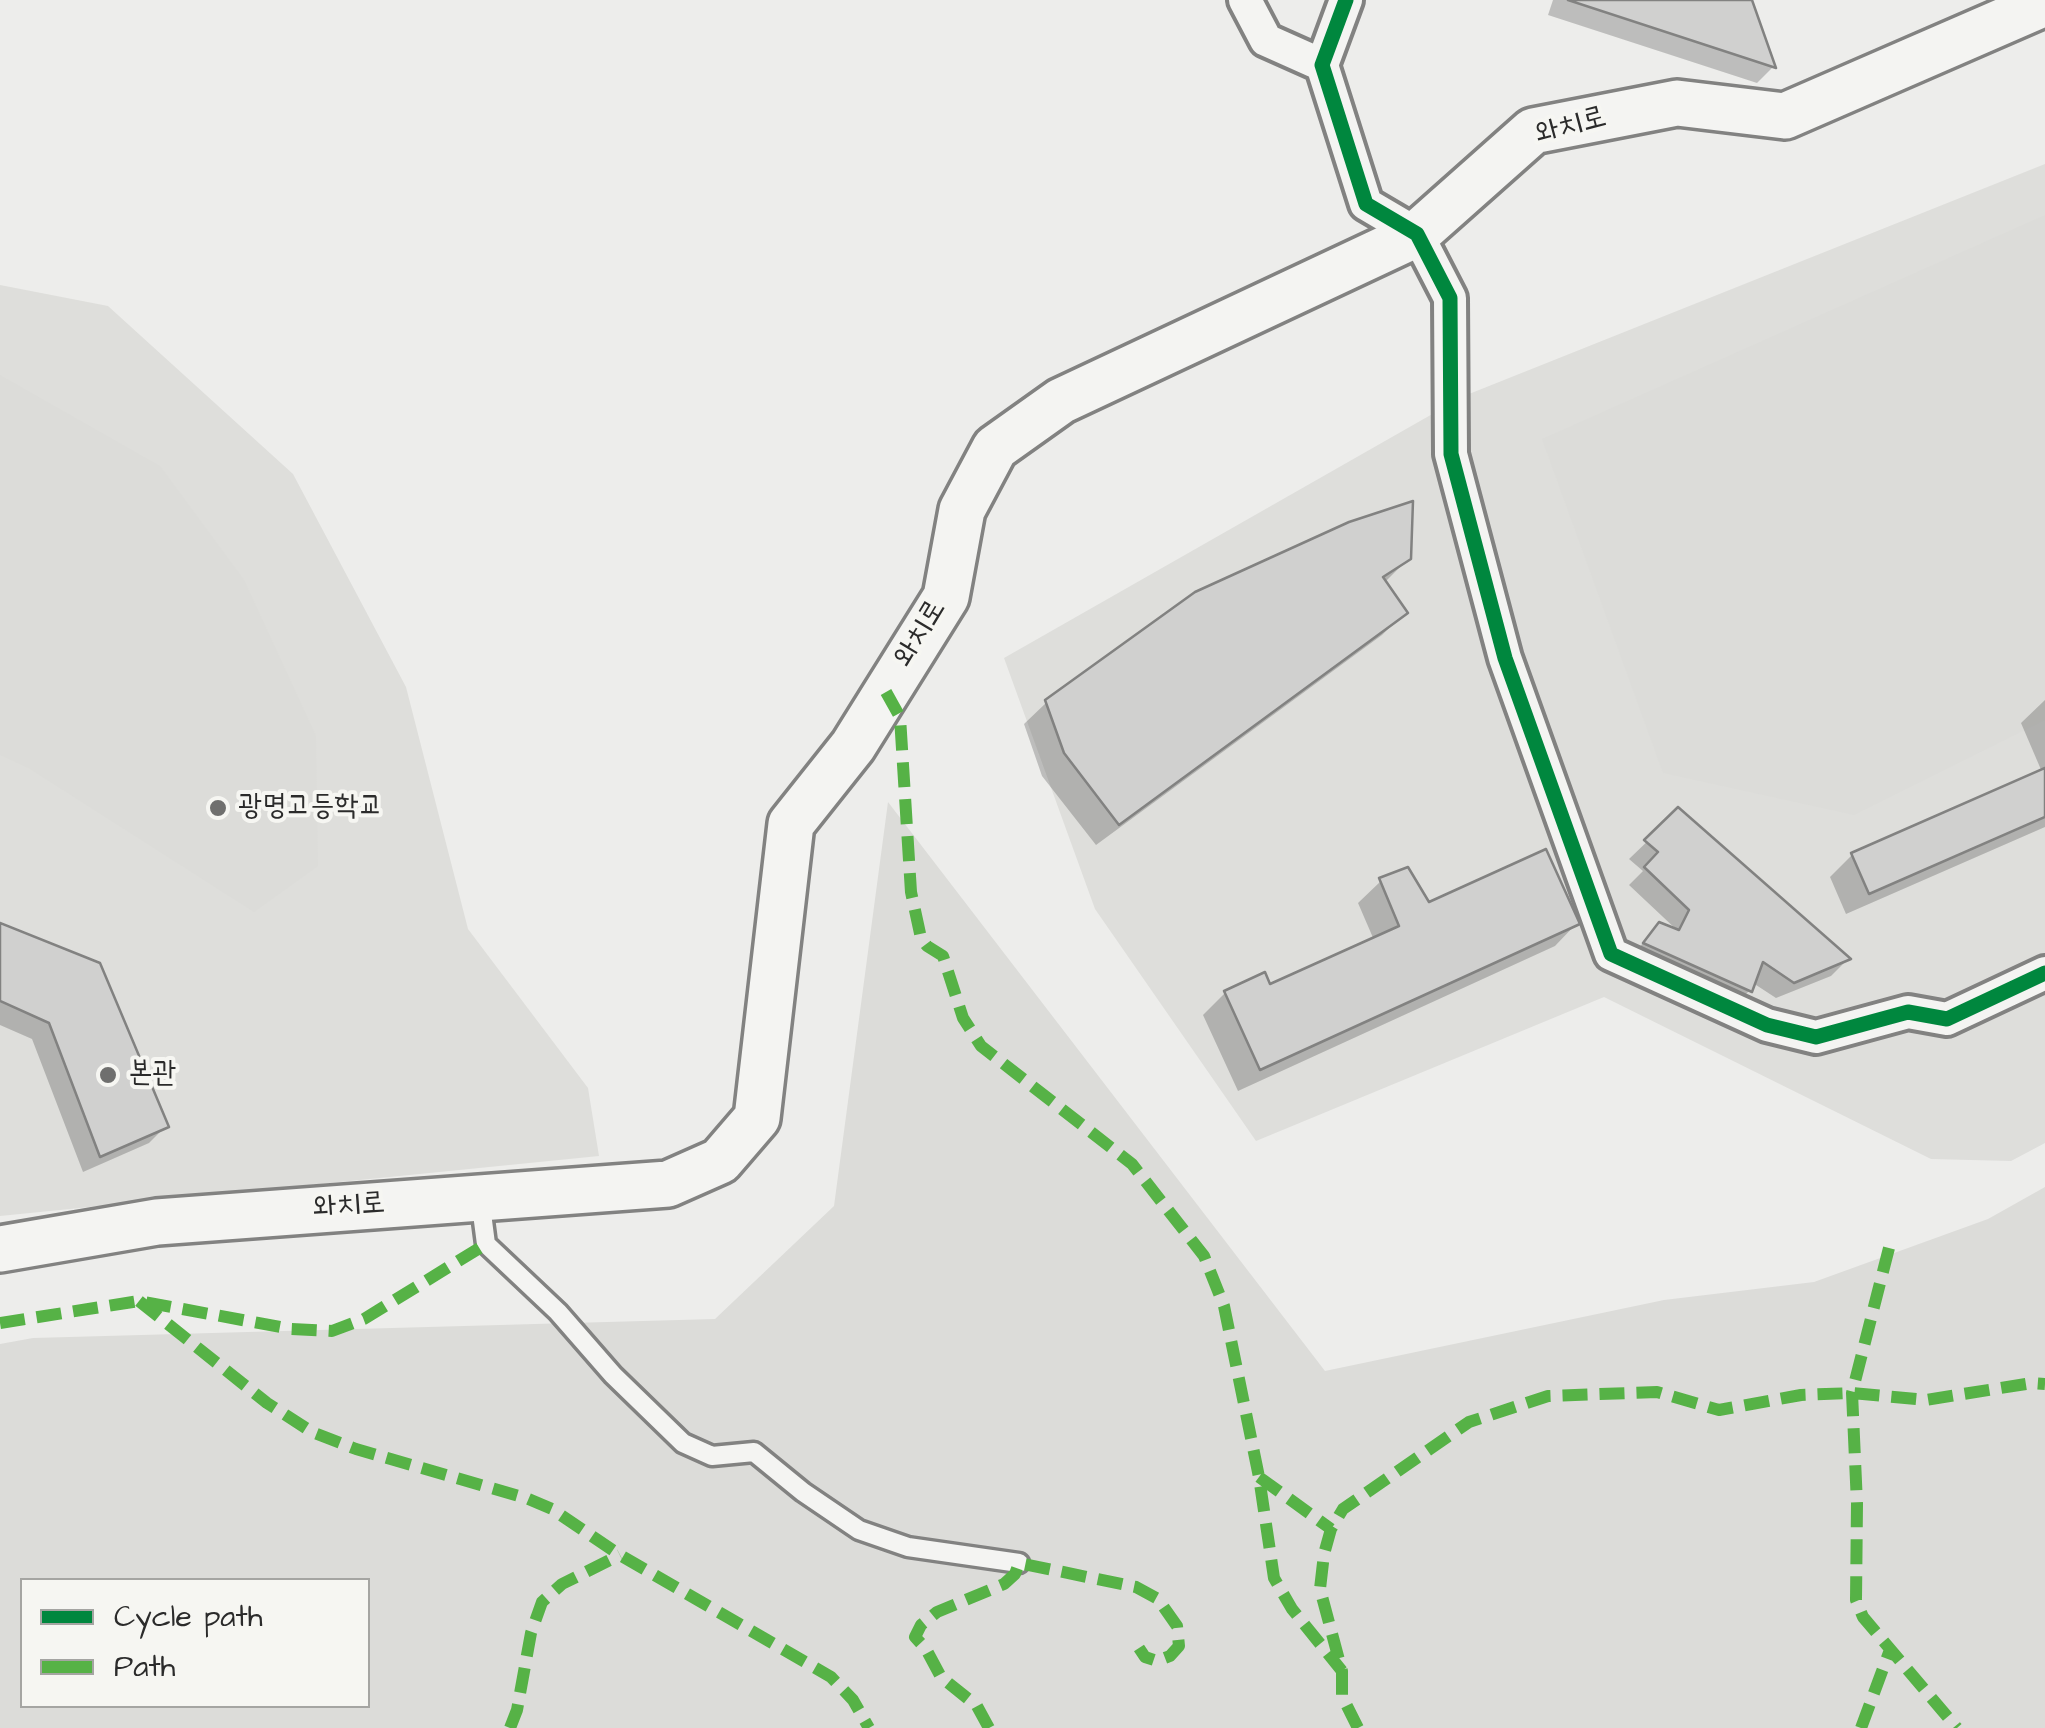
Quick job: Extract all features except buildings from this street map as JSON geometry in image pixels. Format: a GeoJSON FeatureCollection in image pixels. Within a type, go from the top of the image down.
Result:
{"type":"FeatureCollection","features":[{"type":"Feature","properties":{"kind":"main road","name":"와치로"},"geometry":{"type":"LineString","coordinates":[[0,1249],[157,1222],[668,1184],[720,1161],[757,1118],[791,824],[852,746],[946,597],[962,510],[994,448],[1061,401],[1417,234],[1533,131],[1677,103],[1785,116],[2045,3]]}},
{"type":"Feature","properties":{"kind":"street"},"geometry":{"type":"LineString","coordinates":[[1245,0],[1266,40],[1322,65]]}},
{"type":"Feature","properties":{"kind":"street"},"geometry":{"type":"LineString","coordinates":[[1346,0],[1322,65],[1366,204],[1417,234],[1450,298],[1451,454],[1505,658],[1610,954],[1767,1024],[1816,1037],[1908,1012],[1947,1019],[2045,973]]}},
{"type":"Feature","properties":{"kind":"lane"},"geometry":{"type":"LineString","coordinates":[[480,1198],[486,1244],[558,1312],[613,1375],[683,1443],[712,1456],[754,1452],[858,1530],[908,1547],[1018,1562]]}},
{"type":"Feature","properties":{"kind":"shaded area"},"geometry":{"type":"Polygon","coordinates":[[[2045,164],[2045,1143],[2011,1161],[1931,1159],[1604,997],[1256,1141],[1095,909],[1004,658],[1464,396],[2045,164]]]}},
{"type":"Feature","properties":{"kind":"shaded area"},"geometry":{"type":"Polygon","coordinates":[[[2045,215],[2045,720],[1854,815],[1663,773],[1542,439],[2045,215]]]}},
{"type":"Feature","properties":{"kind":"shaded area","name":"광명고등학교"},"geometry":{"type":"Polygon","coordinates":[[[0,285],[108,306],[293,474],[406,687],[468,929],[588,1088],[599,1156],[0,1216],[0,285]]]}},
{"type":"Feature","properties":{"kind":"shaded area"},"geometry":{"type":"Polygon","coordinates":[[[0,375],[160,466],[244,580],[316,736],[318,866],[254,912],[30,769],[0,755],[0,375]]]}},
{"type":"Feature","properties":{"kind":"shaded area"},"geometry":{"type":"Polygon","coordinates":[[[888,802],[1325,1371],[1664,1300],[1814,1282],[1988,1219],[2045,1187],[2045,1728],[0,1728],[0,1344],[33,1338],[715,1319],[834,1206],[888,802]]]}},
{"type":"Feature","properties":{"kind":"marked path"},"geometry":{"type":"LineString","coordinates":[[886,692],[900,717],[911,892],[921,938],[943,956],[963,1018],[981,1046],[1132,1164],[1204,1256],[1224,1306],[1259,1477],[1274,1578],[1292,1609],[1342,1671]]}},
{"type":"Feature","properties":{"kind":"marked path"},"geometry":{"type":"LineString","coordinates":[[0,1323],[139,1301],[291,1329],[332,1331],[364,1319],[486,1244]]}},
{"type":"Feature","properties":{"kind":"marked path"},"geometry":{"type":"LineString","coordinates":[[1889,1248],[1852,1393],[1856,1600],[1863,1617],[1957,1728]]}},
{"type":"Feature","properties":{"kind":"marked path"},"geometry":{"type":"LineString","coordinates":[[139,1301],[267,1403],[312,1432],[552,1509],[620,1555],[831,1677],[853,1700],[869,1728]]}},
{"type":"Feature","properties":{"kind":"marked path"},"geometry":{"type":"LineString","coordinates":[[1358,1728],[1342,1696],[1342,1671],[1320,1589],[1331,1529],[1343,1509],[1469,1422],[1548,1396],[1657,1392],[1719,1410],[1801,1395],[1852,1393],[1926,1400],[2045,1384]]}},
{"type":"Feature","properties":{"kind":"marked path"},"geometry":{"type":"LineString","coordinates":[[1259,1477],[1331,1529]]}},
{"type":"Feature","properties":{"kind":"marked path"},"geometry":{"type":"LineString","coordinates":[[510,1728],[531,1633],[542,1602],[562,1584],[620,1555]]}},
{"type":"Feature","properties":{"kind":"marked path"},"geometry":{"type":"LineString","coordinates":[[989,1728],[977,1706],[941,1677],[915,1637],[921,1625],[937,1612],[1004,1584],[1015,1574],[1019,1563],[1136,1587],[1158,1599],[1177,1626],[1179,1646],[1170,1656],[1157,1661],[1145,1657],[1139,1648]]}},
{"type":"Feature","properties":{"kind":"marked path"},"geometry":{"type":"LineString","coordinates":[[1861,1728],[1891,1647]]}},
{"type":"Feature","properties":{"kind":"cycle path"},"geometry":{"type":"LineString","coordinates":[[1346,0],[1322,65],[1366,204],[1417,234],[1450,298],[1451,454],[1505,658],[1611,954],[1767,1025],[1816,1037],[1908,1012],[1947,1019],[2045,973]]}},
{"type":"Feature","properties":{"kind":"place","name":"광명고등학교"},"geometry":{"type":"Point","coordinates":[218,808]}},
{"type":"Feature","properties":{"kind":"place","name":"본관"},"geometry":{"type":"Point","coordinates":[108,1075]}}]}
